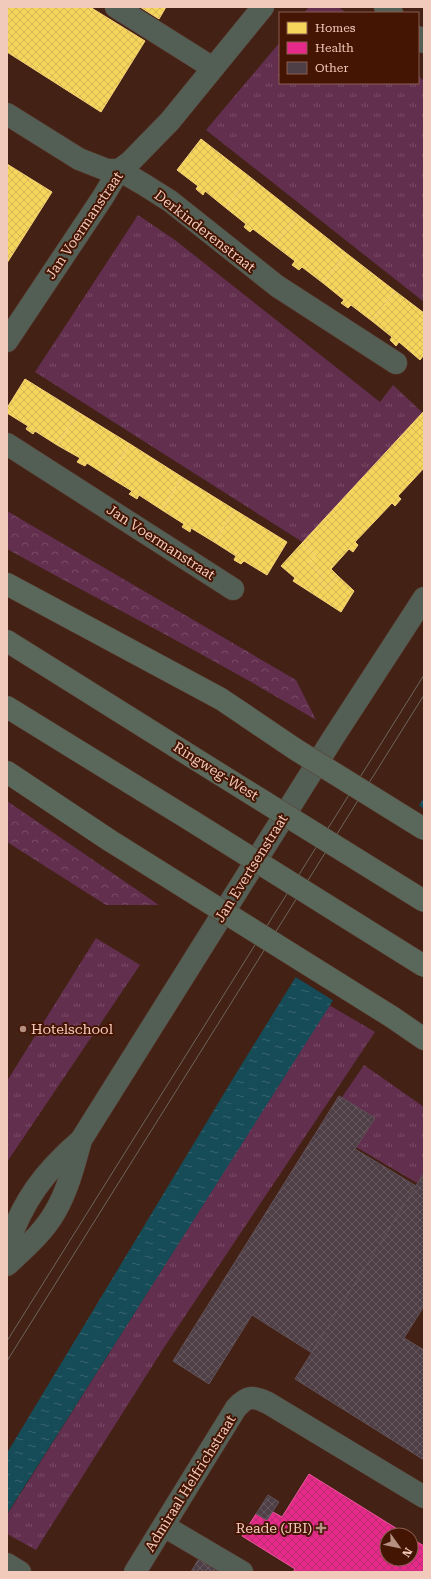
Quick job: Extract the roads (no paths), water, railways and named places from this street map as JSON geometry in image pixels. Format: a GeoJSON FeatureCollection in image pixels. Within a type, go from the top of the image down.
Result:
{"type":"FeatureCollection","features":[{"type":"Feature","properties":{"kind":"highway"},"geometry":{"type":"LineString","coordinates":[[7,584],[221,698],[295,749],[424,830]]}},
{"type":"Feature","properties":{"kind":"highway","name":"Ringweg-West"},"geometry":{"type":"LineString","coordinates":[[7,641],[424,901]]}},
{"type":"Feature","properties":{"kind":"highway"},"geometry":{"type":"LineString","coordinates":[[7,707],[424,966]]}},
{"type":"Feature","properties":{"kind":"highway"},"geometry":{"type":"LineString","coordinates":[[7,772],[109,840],[392,1017],[424,1039]]}},
{"type":"Feature","properties":{"kind":"street"},"geometry":{"type":"LineString","coordinates":[[116,7],[213,68]]}},
{"type":"Feature","properties":{"kind":"street","name":"Jan Voermanstraat"},"geometry":{"type":"LineString","coordinates":[[7,341],[103,197],[119,170],[130,162],[170,121],[263,7]]}},
{"type":"Feature","properties":{"kind":"street","name":"Derkinderenstraat"},"geometry":{"type":"LineString","coordinates":[[7,114],[79,159],[107,170],[119,170],[170,201],[277,286],[396,363]]}},
{"type":"Feature","properties":{"kind":"street","name":"Jan Voermanstraat"},"geometry":{"type":"LineString","coordinates":[[7,444],[234,589]]}},
{"type":"Feature","properties":{"kind":"street","name":"Jan Evertsenstraat"},"geometry":{"type":"LineString","coordinates":[[7,1247],[18,1218],[29,1197],[60,1159],[81,1140],[333,738],[424,598]]}},
{"type":"Feature","properties":{"kind":"street","name":"Jan Evertsenstraat"},"geometry":{"type":"LineString","coordinates":[[7,1265],[34,1239],[54,1213],[71,1176],[81,1140]]}},
{"type":"Feature","properties":{"kind":"street","name":"Admiraal Helfrichstraat"},"geometry":{"type":"LineString","coordinates":[[135,1572],[236,1408],[248,1398],[257,1398],[268,1402],[424,1497]]}},
{"type":"Feature","properties":{"kind":"street"},"geometry":{"type":"LineString","coordinates":[[164,1526],[242,1572]]}},
{"type":"Feature","properties":{"kind":"street"},"geometry":{"type":"LineString","coordinates":[[7,1564],[20,1572]]}},
{"type":"Feature","properties":{"kind":"water"},"geometry":{"type":"Polygon","coordinates":[[[424,798],[424,857],[7,1514],[7,1453],[297,975],[424,798]]]}},
{"type":"Feature","properties":{"kind":"tram line"},"geometry":{"type":"LineString","coordinates":[[7,1341],[424,675]]}},
{"type":"Feature","properties":{"kind":"tram line"},"geometry":{"type":"LineString","coordinates":[[7,1361],[424,695]]}},
{"type":"Feature","properties":{"kind":"place","name":"Hotelschool"},"geometry":{"type":"Point","coordinates":[23,1029]}},
{"type":"Feature","properties":{"kind":"place","name":"Reade (JBI)"},"geometry":{"type":"Point","coordinates":[321,1528]}}]}
